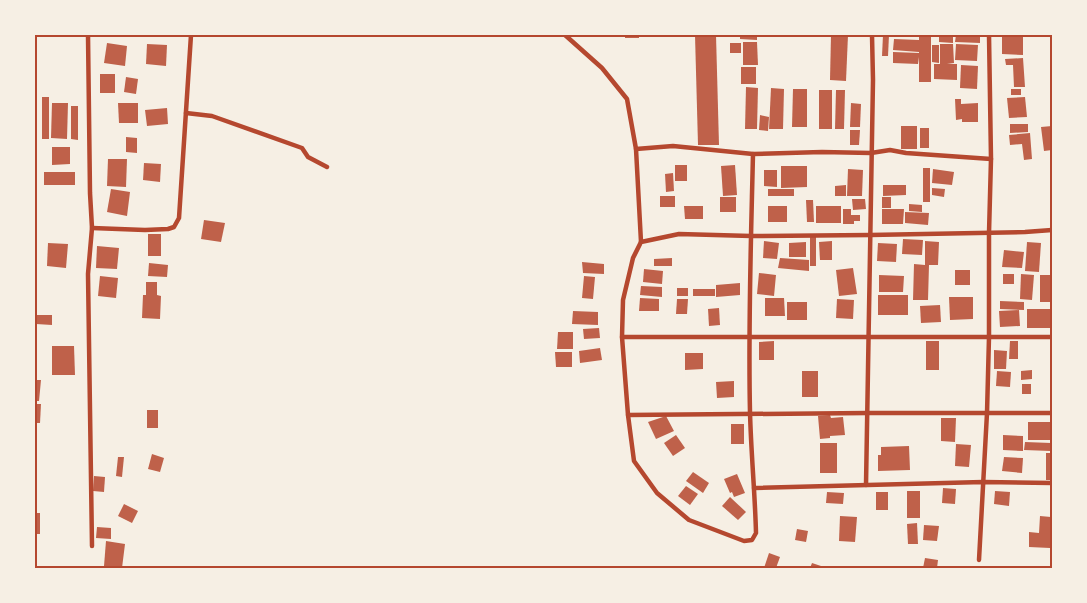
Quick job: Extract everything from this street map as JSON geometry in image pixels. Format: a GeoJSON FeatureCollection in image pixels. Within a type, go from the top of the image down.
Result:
{"type":"FeatureCollection","features":[{"type":"Feature","properties":{"kind":"street"},"geometry":{"type":"LineString","coordinates":[[88,35],[92,228],[88,274],[92,546]]}},
{"type":"Feature","properties":{"kind":"street"},"geometry":{"type":"LineString","coordinates":[[92,228],[168,229],[174,227],[179,218],[191,35]]}},
{"type":"Feature","properties":{"kind":"street"},"geometry":{"type":"LineString","coordinates":[[565,35],[602,68],[627,100],[636,149],[641,242],[633,258],[623,300],[622,336],[628,415],[634,461],[656,493],[689,520],[744,541],[752,540],[756,534],[750,414],[753,154]]}},
{"type":"Feature","properties":{"kind":"street"},"geometry":{"type":"LineString","coordinates":[[866,485],[873,80],[872,35]]}},
{"type":"Feature","properties":{"kind":"street"},"geometry":{"type":"LineString","coordinates":[[979,560],[989,337],[988,233],[991,159],[989,35]]}},
{"type":"Feature","properties":{"kind":"street"},"geometry":{"type":"LineString","coordinates":[[186,113],[212,116],[302,148],[308,158],[327,167]]}},
{"type":"Feature","properties":{"kind":"street"},"geometry":{"type":"LineString","coordinates":[[636,149],[673,146],[753,154],[871,153],[890,150],[906,153],[991,159]]}},
{"type":"Feature","properties":{"kind":"street"},"geometry":{"type":"LineString","coordinates":[[641,242],[679,234],[870,236],[1052,230]]}},
{"type":"Feature","properties":{"kind":"street"},"geometry":{"type":"LineString","coordinates":[[622,336],[1052,337]]}},
{"type":"Feature","properties":{"kind":"street"},"geometry":{"type":"LineString","coordinates":[[628,415],[1052,412]]}},
{"type":"Feature","properties":{"kind":"street"},"geometry":{"type":"LineString","coordinates":[[754,488],[983,482],[1052,484]]}},
{"type":"Feature","properties":{"kind":"building"},"geometry":{"type":"Polygon","coordinates":[[[625,35],[639,35],[639,38],[625,38],[625,35]]]}},
{"type":"Feature","properties":{"kind":"building"},"geometry":{"type":"Polygon","coordinates":[[[695,35],[716,35],[719,145],[698,145],[695,35]]]}},
{"type":"Feature","properties":{"kind":"building"},"geometry":{"type":"Polygon","coordinates":[[[740,35],[757,35],[757,40],[740,39],[740,35]]]}},
{"type":"Feature","properties":{"kind":"building"},"geometry":{"type":"Polygon","coordinates":[[[831,35],[848,35],[846,81],[830,80],[831,35]]]}},
{"type":"Feature","properties":{"kind":"building"},"geometry":{"type":"Polygon","coordinates":[[[883,35],[889,35],[888,56],[882,56],[883,35]]]}},
{"type":"Feature","properties":{"kind":"building"},"geometry":{"type":"Polygon","coordinates":[[[919,35],[931,35],[931,82],[919,82],[919,57],[918,64],[893,63],[893,52],[919,53],[893,50],[894,39],[919,40],[919,35]]]}},
{"type":"Feature","properties":{"kind":"building"},"geometry":{"type":"Polygon","coordinates":[[[939,35],[953,36],[953,43],[939,42],[939,35]]]}},
{"type":"Feature","properties":{"kind":"building"},"geometry":{"type":"Polygon","coordinates":[[[956,35],[980,36],[980,43],[955,42],[956,35]]]}},
{"type":"Feature","properties":{"kind":"building"},"geometry":{"type":"Polygon","coordinates":[[[1002,36],[1023,36],[1023,55],[1002,54],[1002,36]]]}},
{"type":"Feature","properties":{"kind":"building"},"geometry":{"type":"Polygon","coordinates":[[[743,42],[757,42],[758,65],[743,65],[743,42]]]}},
{"type":"Feature","properties":{"kind":"building"},"geometry":{"type":"Polygon","coordinates":[[[107,43],[127,46],[125,66],[104,63],[107,43]]]}},
{"type":"Feature","properties":{"kind":"building"},"geometry":{"type":"Polygon","coordinates":[[[730,43],[741,43],[741,53],[730,53],[730,43]]]}},
{"type":"Feature","properties":{"kind":"building"},"geometry":{"type":"Polygon","coordinates":[[[147,44],[167,45],[166,66],[146,64],[147,44]]]}},
{"type":"Feature","properties":{"kind":"building"},"geometry":{"type":"Polygon","coordinates":[[[940,44],[953,44],[954,63],[947,64],[957,64],[957,80],[934,79],[934,64],[940,64],[940,44]]]}},
{"type":"Feature","properties":{"kind":"building"},"geometry":{"type":"Polygon","coordinates":[[[956,44],[978,45],[977,61],[955,60],[956,44]]]}},
{"type":"Feature","properties":{"kind":"building"},"geometry":{"type":"Polygon","coordinates":[[[932,45],[939,45],[939,63],[932,62],[932,45]]]}},
{"type":"Feature","properties":{"kind":"building"},"geometry":{"type":"Polygon","coordinates":[[[1023,58],[1025,87],[1014,87],[1013,65],[1006,65],[1005,59],[1023,58]]]}},
{"type":"Feature","properties":{"kind":"building"},"geometry":{"type":"Polygon","coordinates":[[[961,65],[978,66],[977,89],[960,88],[961,65]]]}},
{"type":"Feature","properties":{"kind":"building"},"geometry":{"type":"Polygon","coordinates":[[[741,67],[756,67],[756,84],[741,84],[741,67]]]}},
{"type":"Feature","properties":{"kind":"building"},"geometry":{"type":"Polygon","coordinates":[[[100,74],[115,74],[115,93],[100,93],[100,74]]]}},
{"type":"Feature","properties":{"kind":"building"},"geometry":{"type":"Polygon","coordinates":[[[126,77],[138,79],[136,94],[124,92],[126,77]]]}},
{"type":"Feature","properties":{"kind":"building"},"geometry":{"type":"Polygon","coordinates":[[[746,87],[758,88],[757,129],[745,129],[746,87]]]}},
{"type":"Feature","properties":{"kind":"building"},"geometry":{"type":"Polygon","coordinates":[[[771,88],[784,89],[783,129],[769,129],[771,88]]]}},
{"type":"Feature","properties":{"kind":"building"},"geometry":{"type":"Polygon","coordinates":[[[793,89],[807,89],[807,127],[792,127],[793,89]]]}},
{"type":"Feature","properties":{"kind":"building"},"geometry":{"type":"Polygon","coordinates":[[[1011,89],[1021,89],[1021,95],[1011,95],[1011,89]]]}},
{"type":"Feature","properties":{"kind":"building"},"geometry":{"type":"Polygon","coordinates":[[[819,90],[832,90],[832,129],[819,129],[819,90]]]}},
{"type":"Feature","properties":{"kind":"building"},"geometry":{"type":"Polygon","coordinates":[[[836,90],[845,90],[844,129],[835,129],[836,90]]]}},
{"type":"Feature","properties":{"kind":"building"},"geometry":{"type":"Polygon","coordinates":[[[42,97],[49,97],[49,139],[42,139],[42,97]]]}},
{"type":"Feature","properties":{"kind":"building"},"geometry":{"type":"Polygon","coordinates":[[[1025,97],[1027,117],[1009,118],[1007,98],[1025,97]]]}},
{"type":"Feature","properties":{"kind":"building"},"geometry":{"type":"Polygon","coordinates":[[[955,99],[961,99],[961,104],[978,103],[978,122],[962,122],[962,119],[956,120],[955,99]]]}},
{"type":"Feature","properties":{"kind":"building"},"geometry":{"type":"Polygon","coordinates":[[[52,103],[68,103],[67,139],[51,138],[52,103]]]}},
{"type":"Feature","properties":{"kind":"building"},"geometry":{"type":"Polygon","coordinates":[[[118,103],[138,103],[138,123],[119,123],[118,103]]]}},
{"type":"Feature","properties":{"kind":"building"},"geometry":{"type":"Polygon","coordinates":[[[851,103],[861,104],[860,127],[850,127],[851,103]]]}},
{"type":"Feature","properties":{"kind":"building"},"geometry":{"type":"Polygon","coordinates":[[[71,106],[78,106],[78,140],[71,139],[71,106]]]}},
{"type":"Feature","properties":{"kind":"building"},"geometry":{"type":"Polygon","coordinates":[[[167,108],[168,124],[147,126],[145,110],[167,108]]]}},
{"type":"Feature","properties":{"kind":"building"},"geometry":{"type":"Polygon","coordinates":[[[760,115],[769,117],[768,131],[759,130],[760,115]]]}},
{"type":"Feature","properties":{"kind":"building"},"geometry":{"type":"Polygon","coordinates":[[[1010,124],[1028,124],[1028,132],[1010,133],[1010,124]]]}},
{"type":"Feature","properties":{"kind":"building"},"geometry":{"type":"Polygon","coordinates":[[[901,126],[917,126],[917,149],[901,149],[901,126]]]}},
{"type":"Feature","properties":{"kind":"building"},"geometry":{"type":"Polygon","coordinates":[[[1052,126],[1052,150],[1044,151],[1041,127],[1052,126]]]}},
{"type":"Feature","properties":{"kind":"building"},"geometry":{"type":"Polygon","coordinates":[[[920,128],[929,128],[929,148],[920,148],[920,128]]]}},
{"type":"Feature","properties":{"kind":"building"},"geometry":{"type":"Polygon","coordinates":[[[850,130],[860,130],[859,145],[850,145],[850,130]]]}},
{"type":"Feature","properties":{"kind":"building"},"geometry":{"type":"Polygon","coordinates":[[[1030,133],[1032,159],[1024,160],[1022,144],[1010,145],[1009,135],[1030,133]]]}},
{"type":"Feature","properties":{"kind":"building"},"geometry":{"type":"Polygon","coordinates":[[[126,137],[137,138],[137,153],[126,152],[126,137]]]}},
{"type":"Feature","properties":{"kind":"building"},"geometry":{"type":"Polygon","coordinates":[[[52,147],[70,147],[70,164],[52,165],[52,147]]]}},
{"type":"Feature","properties":{"kind":"building"},"geometry":{"type":"Polygon","coordinates":[[[108,159],[127,159],[126,187],[107,186],[108,159]]]}},
{"type":"Feature","properties":{"kind":"building"},"geometry":{"type":"Polygon","coordinates":[[[144,163],[161,164],[160,182],[143,180],[144,163]]]}},
{"type":"Feature","properties":{"kind":"building"},"geometry":{"type":"Polygon","coordinates":[[[675,165],[687,165],[687,181],[675,181],[675,165]]]}},
{"type":"Feature","properties":{"kind":"building"},"geometry":{"type":"Polygon","coordinates":[[[735,165],[737,195],[723,196],[721,166],[735,165]]]}},
{"type":"Feature","properties":{"kind":"building"},"geometry":{"type":"Polygon","coordinates":[[[781,166],[807,166],[807,187],[781,188],[781,166]]]}},
{"type":"Feature","properties":{"kind":"building"},"geometry":{"type":"Polygon","coordinates":[[[923,168],[930,168],[930,202],[923,202],[923,168]]]}},
{"type":"Feature","properties":{"kind":"building"},"geometry":{"type":"Polygon","coordinates":[[[848,169],[863,170],[862,196],[847,196],[848,169]]]}},
{"type":"Feature","properties":{"kind":"building"},"geometry":{"type":"Polygon","coordinates":[[[933,169],[954,172],[952,185],[932,183],[933,169]]]}},
{"type":"Feature","properties":{"kind":"building"},"geometry":{"type":"Polygon","coordinates":[[[764,170],[777,170],[777,187],[764,186],[764,170]]]}},
{"type":"Feature","properties":{"kind":"building"},"geometry":{"type":"Polygon","coordinates":[[[44,172],[75,172],[75,185],[44,185],[44,172]]]}},
{"type":"Feature","properties":{"kind":"building"},"geometry":{"type":"Polygon","coordinates":[[[673,173],[674,191],[666,192],[665,174],[673,173]]]}},
{"type":"Feature","properties":{"kind":"building"},"geometry":{"type":"Polygon","coordinates":[[[846,185],[846,196],[835,196],[835,186],[846,185]]]}},
{"type":"Feature","properties":{"kind":"building"},"geometry":{"type":"Polygon","coordinates":[[[883,185],[906,185],[906,195],[883,196],[883,185]]]}},
{"type":"Feature","properties":{"kind":"building"},"geometry":{"type":"Polygon","coordinates":[[[932,188],[945,189],[944,197],[932,195],[932,188]]]}},
{"type":"Feature","properties":{"kind":"building"},"geometry":{"type":"Polygon","coordinates":[[[111,189],[130,192],[127,216],[107,212],[111,189]]]}},
{"type":"Feature","properties":{"kind":"building"},"geometry":{"type":"Polygon","coordinates":[[[768,189],[794,189],[794,196],[768,196],[768,189]]]}},
{"type":"Feature","properties":{"kind":"building"},"geometry":{"type":"Polygon","coordinates":[[[660,196],[675,196],[675,207],[660,207],[660,196]]]}},
{"type":"Feature","properties":{"kind":"building"},"geometry":{"type":"Polygon","coordinates":[[[720,197],[736,197],[736,212],[720,212],[720,197]]]}},
{"type":"Feature","properties":{"kind":"building"},"geometry":{"type":"Polygon","coordinates":[[[882,197],[891,197],[891,208],[882,208],[882,197]]]}},
{"type":"Feature","properties":{"kind":"building"},"geometry":{"type":"Polygon","coordinates":[[[852,199],[865,199],[866,209],[853,210],[852,199]]]}},
{"type":"Feature","properties":{"kind":"building"},"geometry":{"type":"Polygon","coordinates":[[[806,200],[813,200],[814,222],[807,222],[806,200]]]}},
{"type":"Feature","properties":{"kind":"building"},"geometry":{"type":"Polygon","coordinates":[[[909,204],[922,205],[922,212],[909,211],[909,204]]]}},
{"type":"Feature","properties":{"kind":"building"},"geometry":{"type":"Polygon","coordinates":[[[684,206],[703,206],[703,219],[685,219],[684,206]]]}},
{"type":"Feature","properties":{"kind":"building"},"geometry":{"type":"Polygon","coordinates":[[[768,206],[787,206],[787,222],[768,222],[768,206]]]}},
{"type":"Feature","properties":{"kind":"building"},"geometry":{"type":"Polygon","coordinates":[[[816,206],[841,206],[841,223],[816,223],[816,206]]]}},
{"type":"Feature","properties":{"kind":"building"},"geometry":{"type":"Polygon","coordinates":[[[843,209],[851,209],[851,215],[860,215],[860,221],[854,221],[854,224],[843,224],[843,209]]]}},
{"type":"Feature","properties":{"kind":"building"},"geometry":{"type":"Polygon","coordinates":[[[882,209],[904,209],[903,224],[882,224],[882,209]]]}},
{"type":"Feature","properties":{"kind":"building"},"geometry":{"type":"Polygon","coordinates":[[[905,212],[929,213],[928,225],[905,223],[905,212]]]}},
{"type":"Feature","properties":{"kind":"building"},"geometry":{"type":"Polygon","coordinates":[[[204,220],[225,223],[221,242],[201,239],[204,220]]]}},
{"type":"Feature","properties":{"kind":"building"},"geometry":{"type":"Polygon","coordinates":[[[148,234],[161,234],[161,256],[148,256],[148,234]]]}},
{"type":"Feature","properties":{"kind":"building"},"geometry":{"type":"Polygon","coordinates":[[[810,237],[816,237],[816,266],[810,266],[810,237]]]}},
{"type":"Feature","properties":{"kind":"building"},"geometry":{"type":"Polygon","coordinates":[[[903,239],[923,240],[922,255],[902,254],[903,239]]]}},
{"type":"Feature","properties":{"kind":"building"},"geometry":{"type":"Polygon","coordinates":[[[764,241],[779,243],[777,259],[763,258],[764,241]]]}},
{"type":"Feature","properties":{"kind":"building"},"geometry":{"type":"Polygon","coordinates":[[[832,241],[832,260],[820,260],[819,242],[832,241]]]}},
{"type":"Feature","properties":{"kind":"building"},"geometry":{"type":"Polygon","coordinates":[[[925,241],[939,242],[938,265],[929,265],[928,300],[913,300],[914,264],[925,265],[925,241]]]}},
{"type":"Feature","properties":{"kind":"building"},"geometry":{"type":"Polygon","coordinates":[[[806,242],[806,257],[789,257],[789,243],[806,242]]]}},
{"type":"Feature","properties":{"kind":"building"},"geometry":{"type":"Polygon","coordinates":[[[1027,242],[1041,243],[1039,272],[1025,271],[1027,242]]]}},
{"type":"Feature","properties":{"kind":"building"},"geometry":{"type":"Polygon","coordinates":[[[48,243],[68,244],[66,268],[47,266],[48,243]]]}},
{"type":"Feature","properties":{"kind":"building"},"geometry":{"type":"Polygon","coordinates":[[[878,243],[897,244],[896,262],[877,261],[878,243]]]}},
{"type":"Feature","properties":{"kind":"building"},"geometry":{"type":"Polygon","coordinates":[[[97,246],[119,248],[117,269],[96,268],[97,246]]]}},
{"type":"Feature","properties":{"kind":"building"},"geometry":{"type":"Polygon","coordinates":[[[1004,250],[1024,252],[1022,268],[1002,267],[1004,250]]]}},
{"type":"Feature","properties":{"kind":"building"},"geometry":{"type":"Polygon","coordinates":[[[672,258],[672,266],[654,266],[654,259],[672,258]]]}},
{"type":"Feature","properties":{"kind":"building"},"geometry":{"type":"Polygon","coordinates":[[[780,258],[809,260],[809,271],[778,268],[780,258]]]}},
{"type":"Feature","properties":{"kind":"building"},"geometry":{"type":"Polygon","coordinates":[[[582,262],[604,264],[604,274],[583,273],[582,262]]]}},
{"type":"Feature","properties":{"kind":"building"},"geometry":{"type":"Polygon","coordinates":[[[149,263],[168,265],[167,277],[148,276],[149,263]]]}},
{"type":"Feature","properties":{"kind":"building"},"geometry":{"type":"Polygon","coordinates":[[[853,268],[857,294],[839,296],[836,270],[853,268]]]}},
{"type":"Feature","properties":{"kind":"building"},"geometry":{"type":"Polygon","coordinates":[[[644,269],[663,271],[662,284],[643,282],[644,269]]]}},
{"type":"Feature","properties":{"kind":"building"},"geometry":{"type":"Polygon","coordinates":[[[955,270],[970,270],[970,285],[955,285],[955,270]]]}},
{"type":"Feature","properties":{"kind":"building"},"geometry":{"type":"Polygon","coordinates":[[[759,273],[776,275],[774,296],[757,294],[759,273]]]}},
{"type":"Feature","properties":{"kind":"building"},"geometry":{"type":"Polygon","coordinates":[[[1003,274],[1014,274],[1014,284],[1003,284],[1003,274]]]}},
{"type":"Feature","properties":{"kind":"building"},"geometry":{"type":"Polygon","coordinates":[[[1021,274],[1034,275],[1032,300],[1020,299],[1021,274]]]}},
{"type":"Feature","properties":{"kind":"building"},"geometry":{"type":"Polygon","coordinates":[[[879,275],[904,276],[903,292],[879,292],[879,275]]]}},
{"type":"Feature","properties":{"kind":"building"},"geometry":{"type":"Polygon","coordinates":[[[1040,275],[1052,275],[1052,302],[1040,302],[1040,275]]]}},
{"type":"Feature","properties":{"kind":"building"},"geometry":{"type":"Polygon","coordinates":[[[100,276],[118,278],[116,298],[98,296],[100,276]]]}},
{"type":"Feature","properties":{"kind":"building"},"geometry":{"type":"Polygon","coordinates":[[[584,276],[595,277],[593,299],[582,298],[584,276]]]}},
{"type":"Feature","properties":{"kind":"building"},"geometry":{"type":"Polygon","coordinates":[[[146,282],[157,282],[157,295],[161,296],[160,319],[142,318],[143,295],[146,295],[146,282]]]}},
{"type":"Feature","properties":{"kind":"building"},"geometry":{"type":"Polygon","coordinates":[[[740,283],[740,295],[716,297],[716,285],[740,283]]]}},
{"type":"Feature","properties":{"kind":"building"},"geometry":{"type":"Polygon","coordinates":[[[641,286],[662,287],[662,297],[640,295],[641,286]]]}},
{"type":"Feature","properties":{"kind":"building"},"geometry":{"type":"Polygon","coordinates":[[[677,288],[688,288],[688,296],[677,296],[677,288]]]}},
{"type":"Feature","properties":{"kind":"building"},"geometry":{"type":"Polygon","coordinates":[[[693,289],[715,289],[715,296],[693,296],[693,289]]]}},
{"type":"Feature","properties":{"kind":"building"},"geometry":{"type":"Polygon","coordinates":[[[878,295],[908,295],[908,315],[878,315],[878,295]]]}},
{"type":"Feature","properties":{"kind":"building"},"geometry":{"type":"Polygon","coordinates":[[[949,297],[973,297],[973,319],[950,320],[949,297]]]}},
{"type":"Feature","properties":{"kind":"building"},"geometry":{"type":"Polygon","coordinates":[[[640,298],[659,299],[659,311],[639,311],[640,298]]]}},
{"type":"Feature","properties":{"kind":"building"},"geometry":{"type":"Polygon","coordinates":[[[765,298],[784,298],[785,316],[765,316],[765,298]]]}},
{"type":"Feature","properties":{"kind":"building"},"geometry":{"type":"Polygon","coordinates":[[[677,299],[688,299],[687,314],[676,314],[677,299]]]}},
{"type":"Feature","properties":{"kind":"building"},"geometry":{"type":"Polygon","coordinates":[[[837,299],[854,300],[853,319],[836,318],[837,299]]]}},
{"type":"Feature","properties":{"kind":"building"},"geometry":{"type":"Polygon","coordinates":[[[1000,301],[1024,302],[1024,310],[1000,309],[1000,301]]]}},
{"type":"Feature","properties":{"kind":"building"},"geometry":{"type":"Polygon","coordinates":[[[787,302],[807,302],[807,320],[787,320],[787,302]]]}},
{"type":"Feature","properties":{"kind":"building"},"geometry":{"type":"Polygon","coordinates":[[[940,305],[941,322],[921,323],[920,306],[940,305]]]}},
{"type":"Feature","properties":{"kind":"building"},"geometry":{"type":"Polygon","coordinates":[[[719,308],[720,325],[709,326],[708,309],[719,308]]]}},
{"type":"Feature","properties":{"kind":"building"},"geometry":{"type":"Polygon","coordinates":[[[1027,309],[1052,309],[1052,328],[1027,328],[1027,309]]]}},
{"type":"Feature","properties":{"kind":"building"},"geometry":{"type":"Polygon","coordinates":[[[1019,310],[1020,326],[1000,327],[999,311],[1019,310]]]}},
{"type":"Feature","properties":{"kind":"building"},"geometry":{"type":"Polygon","coordinates":[[[573,311],[598,312],[598,325],[572,324],[573,311]]]}},
{"type":"Feature","properties":{"kind":"building"},"geometry":{"type":"Polygon","coordinates":[[[37,315],[52,315],[52,325],[36,324],[37,315]]]}},
{"type":"Feature","properties":{"kind":"building"},"geometry":{"type":"Polygon","coordinates":[[[599,328],[600,338],[584,339],[583,329],[599,328]]]}},
{"type":"Feature","properties":{"kind":"building"},"geometry":{"type":"Polygon","coordinates":[[[558,332],[573,332],[573,349],[557,349],[558,332]]]}},
{"type":"Feature","properties":{"kind":"building"},"geometry":{"type":"Polygon","coordinates":[[[774,341],[774,360],[759,360],[759,342],[774,341]]]}},
{"type":"Feature","properties":{"kind":"building"},"geometry":{"type":"Polygon","coordinates":[[[926,341],[939,341],[939,370],[926,370],[926,341]]]}},
{"type":"Feature","properties":{"kind":"building"},"geometry":{"type":"Polygon","coordinates":[[[1010,341],[1018,341],[1018,359],[1009,359],[1010,341]]]}},
{"type":"Feature","properties":{"kind":"building"},"geometry":{"type":"Polygon","coordinates":[[[52,346],[74,346],[75,375],[52,375],[52,346]]]}},
{"type":"Feature","properties":{"kind":"building"},"geometry":{"type":"Polygon","coordinates":[[[600,348],[602,360],[580,363],[579,351],[600,348]]]}},
{"type":"Feature","properties":{"kind":"building"},"geometry":{"type":"Polygon","coordinates":[[[994,350],[1007,351],[1006,369],[994,369],[994,350]]]}},
{"type":"Feature","properties":{"kind":"building"},"geometry":{"type":"Polygon","coordinates":[[[555,352],[572,352],[572,367],[556,367],[555,352]]]}},
{"type":"Feature","properties":{"kind":"building"},"geometry":{"type":"Polygon","coordinates":[[[685,353],[703,353],[703,369],[685,370],[685,353]]]}},
{"type":"Feature","properties":{"kind":"building"},"geometry":{"type":"Polygon","coordinates":[[[1032,370],[1032,379],[1021,380],[1021,371],[1032,370]]]}},
{"type":"Feature","properties":{"kind":"building"},"geometry":{"type":"Polygon","coordinates":[[[802,371],[818,371],[818,397],[802,397],[802,371]]]}},
{"type":"Feature","properties":{"kind":"building"},"geometry":{"type":"Polygon","coordinates":[[[997,371],[1011,372],[1010,387],[996,386],[997,371]]]}},
{"type":"Feature","properties":{"kind":"building"},"geometry":{"type":"Polygon","coordinates":[[[35,380],[41,380],[39,401],[35,401],[35,380]]]}},
{"type":"Feature","properties":{"kind":"building"},"geometry":{"type":"Polygon","coordinates":[[[734,381],[734,397],[717,398],[716,382],[734,381]]]}},
{"type":"Feature","properties":{"kind":"building"},"geometry":{"type":"Polygon","coordinates":[[[1022,384],[1031,384],[1031,394],[1022,394],[1022,384]]]}},
{"type":"Feature","properties":{"kind":"building"},"geometry":{"type":"Polygon","coordinates":[[[35,404],[41,404],[40,423],[35,423],[35,404]]]}},
{"type":"Feature","properties":{"kind":"building"},"geometry":{"type":"Polygon","coordinates":[[[147,410],[158,410],[158,428],[147,428],[147,410]]]}},
{"type":"Feature","properties":{"kind":"building"},"geometry":{"type":"Polygon","coordinates":[[[830,415],[831,418],[843,417],[845,435],[820,439],[818,416],[830,415]]]}},
{"type":"Feature","properties":{"kind":"building"},"geometry":{"type":"Polygon","coordinates":[[[666,416],[674,431],[656,439],[648,422],[666,416]]]}},
{"type":"Feature","properties":{"kind":"building"},"geometry":{"type":"Polygon","coordinates":[[[941,418],[956,418],[955,442],[941,441],[941,418]]]}},
{"type":"Feature","properties":{"kind":"building"},"geometry":{"type":"Polygon","coordinates":[[[1028,422],[1051,422],[1051,440],[1028,440],[1028,422]]]}},
{"type":"Feature","properties":{"kind":"building"},"geometry":{"type":"Polygon","coordinates":[[[731,424],[744,424],[744,444],[731,444],[731,424]]]}},
{"type":"Feature","properties":{"kind":"building"},"geometry":{"type":"Polygon","coordinates":[[[676,435],[685,448],[673,456],[664,443],[676,435]]]}},
{"type":"Feature","properties":{"kind":"building"},"geometry":{"type":"Polygon","coordinates":[[[1003,435],[1023,436],[1023,451],[1003,450],[1003,435]]]}},
{"type":"Feature","properties":{"kind":"building"},"geometry":{"type":"Polygon","coordinates":[[[1025,442],[1051,443],[1051,451],[1024,450],[1025,442]]]}},
{"type":"Feature","properties":{"kind":"building"},"geometry":{"type":"Polygon","coordinates":[[[820,443],[837,443],[837,473],[820,473],[820,443]]]}},
{"type":"Feature","properties":{"kind":"building"},"geometry":{"type":"Polygon","coordinates":[[[956,444],[971,445],[969,467],[955,466],[956,444]]]}},
{"type":"Feature","properties":{"kind":"building"},"geometry":{"type":"Polygon","coordinates":[[[909,446],[910,470],[878,471],[878,455],[881,455],[881,447],[909,446]]]}},
{"type":"Feature","properties":{"kind":"building"},"geometry":{"type":"Polygon","coordinates":[[[1046,453],[1052,453],[1052,480],[1046,480],[1046,453]]]}},
{"type":"Feature","properties":{"kind":"building"},"geometry":{"type":"Polygon","coordinates":[[[152,454],[164,458],[160,472],[148,469],[152,454]]]}},
{"type":"Feature","properties":{"kind":"building"},"geometry":{"type":"Polygon","coordinates":[[[118,457],[124,457],[122,477],[116,476],[118,457]]]}},
{"type":"Feature","properties":{"kind":"building"},"geometry":{"type":"Polygon","coordinates":[[[1004,457],[1023,458],[1022,473],[1002,471],[1004,457]]]}},
{"type":"Feature","properties":{"kind":"building"},"geometry":{"type":"Polygon","coordinates":[[[693,472],[709,483],[703,493],[686,481],[693,472]]]}},
{"type":"Feature","properties":{"kind":"building"},"geometry":{"type":"Polygon","coordinates":[[[737,474],[745,493],[734,497],[732,492],[730,493],[724,479],[737,474]]]}},
{"type":"Feature","properties":{"kind":"building"},"geometry":{"type":"Polygon","coordinates":[[[94,476],[105,477],[104,492],[93,491],[94,476]]]}},
{"type":"Feature","properties":{"kind":"building"},"geometry":{"type":"Polygon","coordinates":[[[686,486],[698,494],[690,505],[678,496],[686,486]]]}},
{"type":"Feature","properties":{"kind":"building"},"geometry":{"type":"Polygon","coordinates":[[[943,488],[956,489],[955,504],[942,503],[943,488]]]}},
{"type":"Feature","properties":{"kind":"building"},"geometry":{"type":"Polygon","coordinates":[[[907,491],[920,491],[920,518],[907,518],[907,491]]]}},
{"type":"Feature","properties":{"kind":"building"},"geometry":{"type":"Polygon","coordinates":[[[995,491],[1010,492],[1009,506],[994,504],[995,491]]]}},
{"type":"Feature","properties":{"kind":"building"},"geometry":{"type":"Polygon","coordinates":[[[827,492],[844,493],[843,504],[826,503],[827,492]]]}},
{"type":"Feature","properties":{"kind":"building"},"geometry":{"type":"Polygon","coordinates":[[[876,492],[888,492],[888,510],[876,510],[876,492]]]}},
{"type":"Feature","properties":{"kind":"building"},"geometry":{"type":"Polygon","coordinates":[[[730,497],[746,512],[738,520],[722,506],[730,497]]]}},
{"type":"Feature","properties":{"kind":"building"},"geometry":{"type":"Polygon","coordinates":[[[124,504],[138,511],[132,523],[118,516],[124,504]]]}},
{"type":"Feature","properties":{"kind":"building"},"geometry":{"type":"Polygon","coordinates":[[[35,513],[40,513],[40,534],[35,534],[35,513]]]}},
{"type":"Feature","properties":{"kind":"building"},"geometry":{"type":"Polygon","coordinates":[[[840,516],[857,517],[855,542],[839,541],[840,516]]]}},
{"type":"Feature","properties":{"kind":"building"},"geometry":{"type":"Polygon","coordinates":[[[1040,516],[1051,517],[1050,548],[1029,547],[1029,532],[1039,533],[1040,516]]]}},
{"type":"Feature","properties":{"kind":"building"},"geometry":{"type":"Polygon","coordinates":[[[917,523],[918,544],[908,544],[907,524],[917,523]]]}},
{"type":"Feature","properties":{"kind":"building"},"geometry":{"type":"Polygon","coordinates":[[[924,525],[939,526],[937,541],[923,540],[924,525]]]}},
{"type":"Feature","properties":{"kind":"building"},"geometry":{"type":"Polygon","coordinates":[[[97,527],[111,528],[111,539],[96,538],[97,527]]]}},
{"type":"Feature","properties":{"kind":"building"},"geometry":{"type":"Polygon","coordinates":[[[797,529],[808,531],[806,542],[795,540],[797,529]]]}},
{"type":"Feature","properties":{"kind":"building"},"geometry":{"type":"Polygon","coordinates":[[[106,541],[125,544],[122,568],[104,566],[106,541]]]}},
{"type":"Feature","properties":{"kind":"building"},"geometry":{"type":"Polygon","coordinates":[[[769,553],[780,557],[776,568],[764,568],[769,553]]]}},
{"type":"Feature","properties":{"kind":"building"},"geometry":{"type":"Polygon","coordinates":[[[925,558],[938,560],[937,568],[923,568],[925,558]]]}},
{"type":"Feature","properties":{"kind":"building"},"geometry":{"type":"Polygon","coordinates":[[[812,563],[827,568],[810,568],[812,563]]]}}]}
